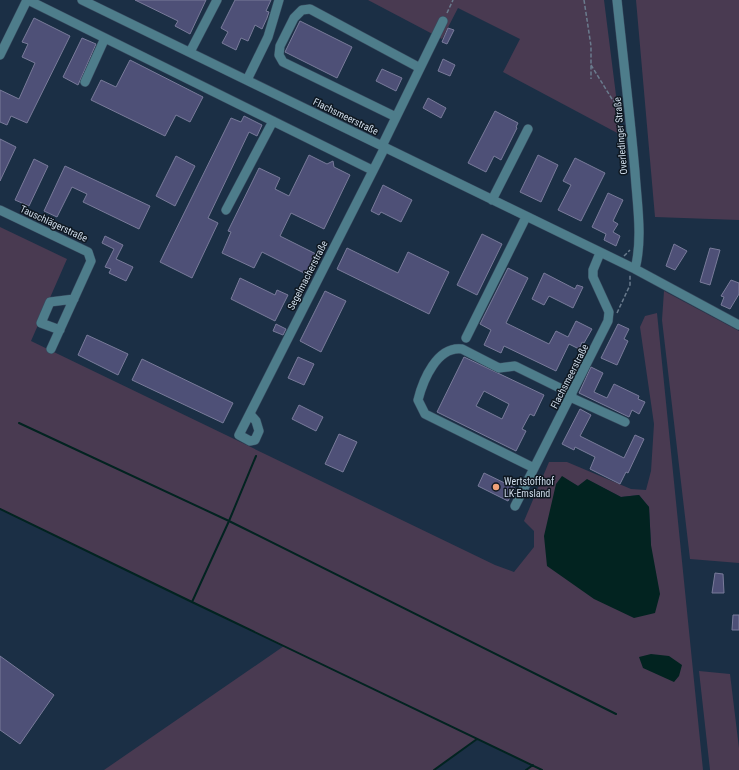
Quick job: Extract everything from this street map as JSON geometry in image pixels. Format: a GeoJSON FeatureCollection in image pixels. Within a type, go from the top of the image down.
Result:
{"type":"FeatureCollection","features":[{"type":"Feature","properties":{"kind":"street"},"geometry":{"type":"LineString","coordinates":[[0,55],[28,0],[372,170]]}},
{"type":"Feature","properties":{"kind":"street","name":"Flachsmeerstraße"},"geometry":{"type":"LineString","coordinates":[[82,0],[632,268],[739,325]]}},
{"type":"Feature","properties":{"kind":"street"},"geometry":{"type":"LineString","coordinates":[[190,52],[217,0]]}},
{"type":"Feature","properties":{"kind":"street"},"geometry":{"type":"LineString","coordinates":[[248,80],[268,37],[279,0]]}},
{"type":"Feature","properties":{"kind":"street","name":"Overledinger Straße"},"geometry":{"type":"LineString","coordinates":[[617,0],[630,120],[638,215],[639,253],[632,268]]}},
{"type":"Feature","properties":{"kind":"street"},"geometry":{"type":"LineString","coordinates":[[396,117],[283,62],[279,55],[280,46],[294,18],[302,10],[310,9],[420,68]]}},
{"type":"Feature","properties":{"kind":"street","name":"Segelmacherstraße"},"geometry":{"type":"LineString","coordinates":[[250,414],[372,170],[443,21]]}},
{"type":"Feature","properties":{"kind":"street"},"geometry":{"type":"LineString","coordinates":[[85,82],[105,38]]}},
{"type":"Feature","properties":{"kind":"street"},"geometry":{"type":"LineString","coordinates":[[226,210],[273,121]]}},
{"type":"Feature","properties":{"kind":"street"},"geometry":{"type":"LineString","coordinates":[[492,200],[528,129]]}},
{"type":"Feature","properties":{"kind":"street","name":"Tauschlägerstraße"},"geometry":{"type":"LineString","coordinates":[[0,210],[88,252],[91,261],[50,349]]}},
{"type":"Feature","properties":{"kind":"street"},"geometry":{"type":"LineString","coordinates":[[466,338],[526,217]]}},
{"type":"Feature","properties":{"kind":"street","name":"Flachsmeerstraße"},"geometry":{"type":"LineString","coordinates":[[516,506],[608,321],[609,312],[593,277],[593,270],[600,253]]}},
{"type":"Feature","properties":{"kind":"street"},"geometry":{"type":"LineString","coordinates":[[60,330],[41,323],[50,302],[74,299]]}},
{"type":"Feature","properties":{"kind":"street"},"geometry":{"type":"LineString","coordinates":[[534,468],[425,414],[418,400],[421,389],[440,356],[456,348],[462,349],[499,368],[515,366],[571,396],[625,422]]}},
{"type":"Feature","properties":{"kind":"path"},"geometry":{"type":"LineString","coordinates":[[443,21],[453,0]]}},
{"type":"Feature","properties":{"kind":"path"},"geometry":{"type":"LineString","coordinates":[[584,0],[591,46],[591,79]]}},
{"type":"Feature","properties":{"kind":"path"},"geometry":{"type":"LineString","coordinates":[[591,65],[612,99],[621,109]]}},
{"type":"Feature","properties":{"kind":"path"},"geometry":{"type":"LineString","coordinates":[[615,317],[630,285],[632,268]]}},
{"type":"Feature","properties":{"kind":"shaded area"},"geometry":{"type":"Polygon","coordinates":[[[368,0],[604,0],[621,135],[503,72],[520,39],[458,8],[442,39],[368,0]]]}},
{"type":"Feature","properties":{"kind":"shaded area"},"geometry":{"type":"Polygon","coordinates":[[[636,0],[739,0],[739,220],[655,217],[636,0]]]}},
{"type":"Feature","properties":{"kind":"shaded area"},"geometry":{"type":"Polygon","coordinates":[[[0,227],[67,259],[31,341],[495,565],[514,572],[534,547],[534,531],[524,521],[549,462],[567,462],[631,489],[646,490],[651,471],[654,424],[640,327],[645,316],[657,313],[703,770],[526,770],[532,765],[478,739],[434,770],[104,770],[284,646],[0,509],[0,227]],[[562,477],[651,545],[649,507],[639,495],[621,497],[588,480],[578,486],[562,477]]]}},
{"type":"Feature","properties":{"kind":"shaded area"},"geometry":{"type":"Polygon","coordinates":[[[664,291],[739,331],[739,563],[690,559],[662,320],[664,291]]]}},
{"type":"Feature","properties":{"kind":"shaded area"},"geometry":{"type":"Polygon","coordinates":[[[562,476],[578,486],[587,479],[621,497],[639,495],[649,507],[651,545],[660,594],[655,613],[634,618],[594,599],[547,566],[544,536],[556,484],[562,476]]]}},
{"type":"Feature","properties":{"kind":"shaded area"},"geometry":{"type":"Polygon","coordinates":[[[651,654],[669,656],[682,665],[679,676],[674,682],[643,668],[639,657],[651,654]]]}},
{"type":"Feature","properties":{"kind":"shaded area"},"geometry":{"type":"Polygon","coordinates":[[[699,671],[730,674],[739,748],[739,770],[710,770],[699,671]]]}},
{"type":"Feature","properties":{"kind":"building"},"geometry":{"type":"Polygon","coordinates":[[[135,0],[206,0],[190,34],[175,26],[178,21],[135,0]]]}},
{"type":"Feature","properties":{"kind":"building"},"geometry":{"type":"Polygon","coordinates":[[[235,0],[271,0],[266,11],[269,12],[262,29],[255,25],[248,41],[241,38],[236,50],[222,43],[228,32],[221,28],[235,0]]]}},
{"type":"Feature","properties":{"kind":"building"},"geometry":{"type":"Polygon","coordinates":[[[34,18],[70,36],[27,123],[11,116],[7,125],[0,122],[0,90],[19,99],[35,63],[22,57],[28,44],[22,42],[34,18]]]}},
{"type":"Feature","properties":{"kind":"building"},"geometry":{"type":"Polygon","coordinates":[[[300,21],[352,47],[337,78],[285,52],[300,21]]]}},
{"type":"Feature","properties":{"kind":"building"},"geometry":{"type":"Polygon","coordinates":[[[448,28],[454,30],[447,44],[442,42],[448,28]]]}},
{"type":"Feature","properties":{"kind":"building"},"geometry":{"type":"Polygon","coordinates":[[[82,38],[96,44],[78,85],[63,77],[82,38]]]}},
{"type":"Feature","properties":{"kind":"building"},"geometry":{"type":"Polygon","coordinates":[[[443,59],[455,65],[450,76],[438,71],[443,59]]]}},
{"type":"Feature","properties":{"kind":"building"},"geometry":{"type":"Polygon","coordinates":[[[130,60],[203,97],[190,122],[176,115],[165,136],[91,100],[101,80],[116,87],[130,60]]]}},
{"type":"Feature","properties":{"kind":"building"},"geometry":{"type":"Polygon","coordinates":[[[382,69],[402,78],[396,91],[376,81],[382,69]]]}},
{"type":"Feature","properties":{"kind":"building"},"geometry":{"type":"Polygon","coordinates":[[[428,98],[446,108],[441,118],[423,108],[428,98]]]}},
{"type":"Feature","properties":{"kind":"building"},"geometry":{"type":"Polygon","coordinates":[[[495,111],[518,123],[501,160],[494,156],[486,172],[468,163],[495,111]]]}},
{"type":"Feature","properties":{"kind":"building"},"geometry":{"type":"Polygon","coordinates":[[[244,116],[262,125],[257,136],[249,132],[208,218],[218,223],[192,278],[160,262],[231,118],[241,122],[244,116]]]}},
{"type":"Feature","properties":{"kind":"building"},"geometry":{"type":"Polygon","coordinates":[[[0,139],[16,147],[0,181],[0,139]]]}},
{"type":"Feature","properties":{"kind":"building"},"geometry":{"type":"Polygon","coordinates":[[[309,155],[327,164],[333,161],[334,167],[350,175],[324,229],[291,213],[280,236],[318,255],[308,275],[262,252],[254,268],[222,253],[231,232],[228,231],[259,168],[280,178],[275,189],[289,196],[309,155]]]}},
{"type":"Feature","properties":{"kind":"building"},"geometry":{"type":"Polygon","coordinates":[[[538,155],[558,165],[541,202],[520,192],[538,155]]]}},
{"type":"Feature","properties":{"kind":"building"},"geometry":{"type":"Polygon","coordinates":[[[176,156],[195,166],[175,206],[156,196],[176,156]]]}},
{"type":"Feature","properties":{"kind":"building"},"geometry":{"type":"Polygon","coordinates":[[[575,158],[605,173],[581,221],[558,210],[571,185],[563,181],[575,158]]]}},
{"type":"Feature","properties":{"kind":"building"},"geometry":{"type":"Polygon","coordinates":[[[34,159],[48,166],[29,206],[15,200],[34,159]]]}},
{"type":"Feature","properties":{"kind":"building"},"geometry":{"type":"Polygon","coordinates":[[[65,166],[150,206],[139,229],[83,202],[87,194],[72,187],[57,217],[44,211],[65,166]]]}},
{"type":"Feature","properties":{"kind":"building"},"geometry":{"type":"Polygon","coordinates":[[[383,185],[412,200],[401,222],[381,212],[379,215],[371,211],[383,185]]]}},
{"type":"Feature","properties":{"kind":"building"},"geometry":{"type":"Polygon","coordinates":[[[608,193],[623,200],[613,221],[618,224],[613,232],[620,236],[616,246],[604,240],[606,234],[592,227],[608,193]]]}},
{"type":"Feature","properties":{"kind":"building"},"geometry":{"type":"Polygon","coordinates":[[[482,234],[502,244],[477,295],[457,285],[482,234]]]}},
{"type":"Feature","properties":{"kind":"building"},"geometry":{"type":"Polygon","coordinates":[[[105,236],[123,245],[116,259],[133,267],[126,281],[109,273],[111,269],[105,267],[114,249],[102,243],[105,236]]]}},
{"type":"Feature","properties":{"kind":"building"},"geometry":{"type":"Polygon","coordinates":[[[674,244],[687,251],[675,270],[666,266],[674,244]]]}},
{"type":"Feature","properties":{"kind":"building"},"geometry":{"type":"Polygon","coordinates":[[[347,248],[398,273],[408,252],[449,272],[429,314],[337,269],[347,248]]]}},
{"type":"Feature","properties":{"kind":"building"},"geometry":{"type":"Polygon","coordinates":[[[710,248],[720,250],[710,285],[700,282],[710,248]]]}},
{"type":"Feature","properties":{"kind":"building"},"geometry":{"type":"Polygon","coordinates":[[[508,268],[528,278],[506,323],[549,344],[556,331],[568,337],[576,321],[592,329],[584,343],[582,342],[579,349],[569,344],[556,371],[504,346],[501,353],[484,345],[491,330],[480,324],[508,268]]]}},
{"type":"Feature","properties":{"kind":"building"},"geometry":{"type":"Polygon","coordinates":[[[544,273],[575,289],[577,285],[583,287],[573,308],[549,296],[544,305],[532,299],[544,273]]]}},
{"type":"Feature","properties":{"kind":"building"},"geometry":{"type":"Polygon","coordinates":[[[240,278],[275,295],[277,290],[288,295],[275,321],[231,299],[240,278]]]}},
{"type":"Feature","properties":{"kind":"building"},"geometry":{"type":"Polygon","coordinates":[[[731,280],[739,283],[739,294],[730,309],[721,305],[724,297],[721,296],[731,280]]]}},
{"type":"Feature","properties":{"kind":"building"},"geometry":{"type":"Polygon","coordinates":[[[325,291],[346,301],[321,352],[300,341],[325,291]]]}},
{"type":"Feature","properties":{"kind":"building"},"geometry":{"type":"Polygon","coordinates":[[[276,324],[286,329],[283,335],[273,331],[276,324]]]}},
{"type":"Feature","properties":{"kind":"building"},"geometry":{"type":"Polygon","coordinates":[[[618,324],[629,329],[624,339],[628,341],[617,365],[601,358],[618,324]]]}},
{"type":"Feature","properties":{"kind":"building"},"geometry":{"type":"Polygon","coordinates":[[[87,335],[128,354],[118,375],[78,355],[87,335]]]}},
{"type":"Feature","properties":{"kind":"building"},"geometry":{"type":"Polygon","coordinates":[[[298,357],[314,364],[304,385],[288,378],[298,357]]]}},
{"type":"Feature","properties":{"kind":"building"},"geometry":{"type":"Polygon","coordinates":[[[464,357],[544,395],[534,416],[530,414],[522,429],[526,431],[516,451],[437,412],[464,357]],[[484,391],[476,406],[502,419],[509,404],[484,391]]]}},
{"type":"Feature","properties":{"kind":"building"},"geometry":{"type":"Polygon","coordinates":[[[142,359],[233,403],[223,423],[132,380],[142,359]]]}},
{"type":"Feature","properties":{"kind":"building"},"geometry":{"type":"Polygon","coordinates":[[[591,367],[603,373],[594,392],[607,398],[614,384],[639,396],[638,399],[645,402],[639,414],[632,410],[629,417],[579,393],[591,367]]]}},
{"type":"Feature","properties":{"kind":"building"},"geometry":{"type":"Polygon","coordinates":[[[299,405],[323,417],[316,431],[292,419],[299,405]]]}},
{"type":"Feature","properties":{"kind":"building"},"geometry":{"type":"Polygon","coordinates":[[[580,409],[591,415],[580,436],[624,458],[635,435],[644,439],[628,473],[626,472],[620,484],[590,469],[595,457],[575,447],[574,450],[562,444],[580,409]]]}},
{"type":"Feature","properties":{"kind":"building"},"geometry":{"type":"Polygon","coordinates":[[[339,434],[357,442],[343,472],[325,464],[339,434]]]}},
{"type":"Feature","properties":{"kind":"building","name":"Wertstoffhof LK-Emsland"},"geometry":{"type":"Polygon","coordinates":[[[484,473],[515,488],[508,501],[478,486],[484,473]]]}},
{"type":"Feature","properties":{"kind":"building"},"geometry":{"type":"Polygon","coordinates":[[[715,573],[723,574],[724,593],[712,593],[715,573]]]}},
{"type":"Feature","properties":{"kind":"building"},"geometry":{"type":"Polygon","coordinates":[[[733,615],[739,615],[739,630],[732,630],[733,615]]]}},
{"type":"Feature","properties":{"kind":"building"},"geometry":{"type":"Polygon","coordinates":[[[0,656],[54,695],[20,744],[0,730],[0,656]]]}},
{"type":"Feature","properties":{"kind":"waterway"},"geometry":{"type":"LineString","coordinates":[[19,423],[229,521],[616,714]]}},
{"type":"Feature","properties":{"kind":"waterway"},"geometry":{"type":"LineString","coordinates":[[0,509],[192,602],[229,521],[256,456]]}},
{"type":"Feature","properties":{"kind":"waterway"},"geometry":{"type":"LineString","coordinates":[[192,602],[542,770]]}},
{"type":"Feature","properties":{"kind":"waterway"},"geometry":{"type":"LineString","coordinates":[[434,770],[477,739]]}},
{"type":"Feature","properties":{"kind":"waterway"},"geometry":{"type":"LineString","coordinates":[[526,770],[533,765]]}},
{"type":"Feature","properties":{"kind":"place","name":"Wertstoffhof LK-Emsland"},"geometry":{"type":"Point","coordinates":[496,487]}}]}
